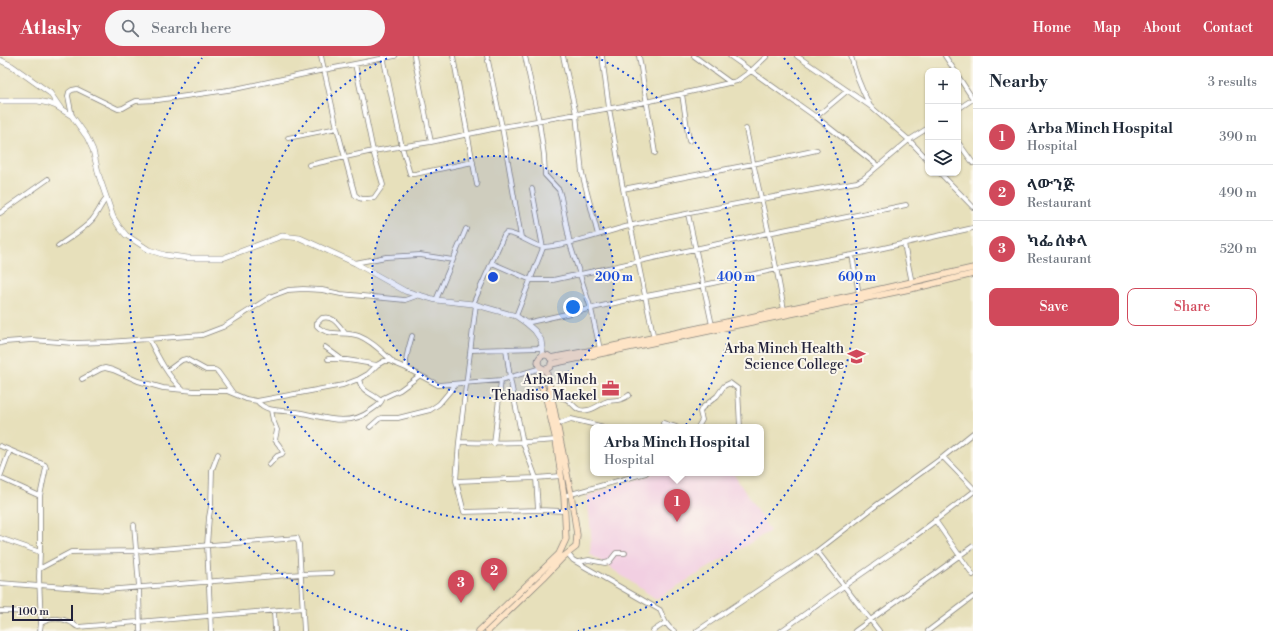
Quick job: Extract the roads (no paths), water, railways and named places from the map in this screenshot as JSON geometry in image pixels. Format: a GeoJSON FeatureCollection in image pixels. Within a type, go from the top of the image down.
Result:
{"type":"FeatureCollection","features":[{"type":"Feature","properties":{"kind":"main road"},"geometry":{"type":"LineString","coordinates":[[551,361],[600,349],[655,340],[712,325],[912,283],[973,268]]}},
{"type":"Feature","properties":{"kind":"main road"},"geometry":{"type":"LineString","coordinates":[[551,361],[924,286],[973,274]]}},
{"type":"Feature","properties":{"kind":"main road"},"geometry":{"type":"LineString","coordinates":[[479,631],[528,588],[544,578],[576,547],[577,536],[571,494],[551,395],[543,368],[537,362],[543,355],[547,355],[551,361],[550,367],[543,368]]}},
{"type":"Feature","properties":{"kind":"main road"},"geometry":{"type":"LineString","coordinates":[[488,631],[528,588],[539,573],[559,554],[566,539],[564,496],[556,440],[546,398],[539,380],[543,368]]}},
{"type":"Feature","properties":{"kind":"street"},"geometry":{"type":"LineString","coordinates":[[321,56],[344,158],[355,195],[364,200],[374,198],[383,185],[373,151],[355,64]]}},
{"type":"Feature","properties":{"kind":"street"},"geometry":{"type":"LineString","coordinates":[[72,116],[68,96],[69,92],[77,89],[118,109],[124,108],[136,101],[158,100],[235,89],[383,57],[395,56]]}},
{"type":"Feature","properties":{"kind":"street"},"geometry":{"type":"LineString","coordinates":[[414,56],[431,142]]}},
{"type":"Feature","properties":{"kind":"street"},"geometry":{"type":"LineString","coordinates":[[453,56],[476,185]]}},
{"type":"Feature","properties":{"kind":"street"},"geometry":{"type":"LineString","coordinates":[[487,56],[502,127],[521,237]]}},
{"type":"Feature","properties":{"kind":"street"},"geometry":{"type":"LineString","coordinates":[[525,56],[539,121],[544,155],[543,167],[545,175],[558,190],[561,197],[570,244],[591,309],[600,349]]}},
{"type":"Feature","properties":{"kind":"street"},"geometry":{"type":"LineString","coordinates":[[563,56],[576,114],[582,173],[598,235]]}},
{"type":"Feature","properties":{"kind":"street"},"geometry":{"type":"LineString","coordinates":[[602,56],[623,190],[655,340]]}},
{"type":"Feature","properties":{"kind":"street"},"geometry":{"type":"LineString","coordinates":[[639,56],[655,152]]}},
{"type":"Feature","properties":{"kind":"street"},"geometry":{"type":"LineString","coordinates":[[694,56],[731,83]]}},
{"type":"Feature","properties":{"kind":"street"},"geometry":{"type":"LineString","coordinates":[[730,56],[816,117],[878,166]]}},
{"type":"Feature","properties":{"kind":"street"},"geometry":{"type":"LineString","coordinates":[[309,165],[373,151],[431,142],[502,127],[646,102],[731,83],[737,81],[751,71],[767,56]]}},
{"type":"Feature","properties":{"kind":"street"},"geometry":{"type":"LineString","coordinates":[[797,56],[870,106],[909,140],[925,157]]}},
{"type":"Feature","properties":{"kind":"street"},"geometry":{"type":"LineString","coordinates":[[850,56],[861,87],[870,106]]}},
{"type":"Feature","properties":{"kind":"street"},"geometry":{"type":"LineString","coordinates":[[945,56],[953,68]]}},
{"type":"Feature","properties":{"kind":"street"},"geometry":{"type":"LineString","coordinates":[[383,57],[402,147],[410,174],[473,162]]}},
{"type":"Feature","properties":{"kind":"street"},"geometry":{"type":"LineString","coordinates":[[0,60],[12,66],[50,93],[62,109]]}},
{"type":"Feature","properties":{"kind":"street"},"geometry":{"type":"LineString","coordinates":[[961,81],[973,99],[961,107]]}},
{"type":"Feature","properties":{"kind":"street"},"geometry":{"type":"LineString","coordinates":[[816,117],[847,91]]}},
{"type":"Feature","properties":{"kind":"street"},"geometry":{"type":"LineString","coordinates":[[682,94],[689,141]]}},
{"type":"Feature","properties":{"kind":"street"},"geometry":{"type":"LineString","coordinates":[[0,101],[43,102],[52,104],[72,116],[88,137],[113,218],[126,235],[150,250],[165,255],[188,258],[223,258],[282,236],[300,238],[356,263],[405,291],[436,300],[475,304],[516,316],[535,331],[541,340],[543,355]]}},
{"type":"Feature","properties":{"kind":"street"},"geometry":{"type":"LineString","coordinates":[[288,138],[337,128]]}},
{"type":"Feature","properties":{"kind":"street"},"geometry":{"type":"LineString","coordinates":[[746,129],[760,199],[777,268],[784,310]]}},
{"type":"Feature","properties":{"kind":"street"},"geometry":{"type":"LineString","coordinates":[[565,511],[538,510],[464,512],[456,481],[475,304],[504,235],[508,233],[521,237],[543,248],[570,244],[631,226],[760,199],[857,182],[864,178],[909,140],[925,130]]}},
{"type":"Feature","properties":{"kind":"street"},"geometry":{"type":"LineString","coordinates":[[961,146],[973,164]]}},
{"type":"Feature","properties":{"kind":"street"},"geometry":{"type":"LineString","coordinates":[[623,190],[817,150]]}},
{"type":"Feature","properties":{"kind":"street"},"geometry":{"type":"LineString","coordinates":[[943,176],[972,205]]}},
{"type":"Feature","properties":{"kind":"street"},"geometry":{"type":"LineString","coordinates":[[0,213],[48,179]]}},
{"type":"Feature","properties":{"kind":"street"},"geometry":{"type":"LineString","coordinates":[[516,316],[543,248],[532,189]]}},
{"type":"Feature","properties":{"kind":"street"},"geometry":{"type":"LineString","coordinates":[[58,246],[90,222],[97,214],[101,204],[106,199]]}},
{"type":"Feature","properties":{"kind":"street"},"geometry":{"type":"LineString","coordinates":[[492,263],[531,280],[553,280],[696,248],[906,205]]}},
{"type":"Feature","properties":{"kind":"street"},"geometry":{"type":"LineString","coordinates":[[688,214],[712,325]]}},
{"type":"Feature","properties":{"kind":"street"},"geometry":{"type":"LineString","coordinates":[[526,323],[777,268],[852,255],[973,228]]}},
{"type":"Feature","properties":{"kind":"street"},"geometry":{"type":"LineString","coordinates":[[436,300],[466,230]]}},
{"type":"Feature","properties":{"kind":"street"},"geometry":{"type":"LineString","coordinates":[[904,244],[912,283]]}},
{"type":"Feature","properties":{"kind":"street"},"geometry":{"type":"LineString","coordinates":[[356,263],[386,257],[420,255],[453,260]]}},
{"type":"Feature","properties":{"kind":"street"},"geometry":{"type":"LineString","coordinates":[[852,255],[859,294]]}},
{"type":"Feature","properties":{"kind":"street"},"geometry":{"type":"LineString","coordinates":[[2,343],[32,340],[73,343],[202,335],[223,327],[272,296],[288,290],[322,290],[341,294],[405,300],[419,295]]}},
{"type":"Feature","properties":{"kind":"street"},"geometry":{"type":"LineString","coordinates":[[346,333],[334,319],[330,317],[322,318],[317,323],[317,326],[324,331],[359,335],[396,364]]}},
{"type":"Feature","properties":{"kind":"street"},"geometry":{"type":"LineString","coordinates":[[406,368],[406,354],[412,336]]}},
{"type":"Feature","properties":{"kind":"street"},"geometry":{"type":"LineString","coordinates":[[149,339],[167,371],[178,386],[183,390]]}},
{"type":"Feature","properties":{"kind":"street"},"geometry":{"type":"LineString","coordinates":[[325,347],[340,358]]}},
{"type":"Feature","properties":{"kind":"street"},"geometry":{"type":"LineString","coordinates":[[471,350],[542,348]]}},
{"type":"Feature","properties":{"kind":"street"},"geometry":{"type":"LineString","coordinates":[[506,350],[522,443],[536,478],[538,510]]}},
{"type":"Feature","properties":{"kind":"street"},"geometry":{"type":"LineString","coordinates":[[328,359],[340,358],[377,364]]}},
{"type":"Feature","properties":{"kind":"street"},"geometry":{"type":"LineString","coordinates":[[167,371],[182,360],[186,359],[206,370],[215,370],[218,372],[233,393]]}},
{"type":"Feature","properties":{"kind":"street"},"geometry":{"type":"LineString","coordinates":[[82,379],[105,368],[138,381],[164,388],[183,390],[220,390],[233,393],[246,399],[257,401],[343,385],[368,374],[377,364],[384,361],[389,361],[406,368],[438,385],[501,380],[543,368]]}},
{"type":"Feature","properties":{"kind":"street"},"geometry":{"type":"LineString","coordinates":[[257,401],[261,406],[271,410],[297,412],[314,417],[341,420],[357,418],[380,403],[383,398],[400,390],[419,376]]}},
{"type":"Feature","properties":{"kind":"street"},"geometry":{"type":"LineString","coordinates":[[359,379],[362,388],[381,401]]}},
{"type":"Feature","properties":{"kind":"street"},"geometry":{"type":"LineString","coordinates":[[494,444],[501,380]]}},
{"type":"Feature","properties":{"kind":"street"},"geometry":{"type":"LineString","coordinates":[[370,427],[382,418],[398,418],[430,410],[439,404],[456,384]]}},
{"type":"Feature","properties":{"kind":"street"},"geometry":{"type":"LineString","coordinates":[[700,424],[702,420],[700,412],[702,408],[717,396],[724,386],[730,384],[738,390],[740,424]]}},
{"type":"Feature","properties":{"kind":"street"},"geometry":{"type":"LineString","coordinates":[[551,395],[566,399],[577,409],[583,411],[589,410],[606,402],[620,400],[629,395]]}},
{"type":"Feature","properties":{"kind":"street"},"geometry":{"type":"LineString","coordinates":[[269,465],[283,452],[275,440],[277,430],[271,410]]}},
{"type":"Feature","properties":{"kind":"street"},"geometry":{"type":"LineString","coordinates":[[557,424],[571,419],[592,424]]}},
{"type":"Feature","properties":{"kind":"street"},"geometry":{"type":"LineString","coordinates":[[697,631],[816,551],[944,457],[973,432]]}},
{"type":"Feature","properties":{"kind":"street"},"geometry":{"type":"LineString","coordinates":[[459,442],[494,444],[556,440]]}},
{"type":"Feature","properties":{"kind":"street"},"geometry":{"type":"LineString","coordinates":[[0,446],[45,466],[46,468],[40,496],[40,631]]}},
{"type":"Feature","properties":{"kind":"street"},"geometry":{"type":"LineString","coordinates":[[10,450],[0,477],[40,496]]}},
{"type":"Feature","properties":{"kind":"street"},"geometry":{"type":"LineString","coordinates":[[211,631],[207,545],[211,506],[212,470],[218,454]]}},
{"type":"Feature","properties":{"kind":"street"},"geometry":{"type":"LineString","coordinates":[[944,457],[973,488]]}},
{"type":"Feature","properties":{"kind":"street"},"geometry":{"type":"LineString","coordinates":[[456,481],[561,476]]}},
{"type":"Feature","properties":{"kind":"street"},"geometry":{"type":"LineString","coordinates":[[564,496],[631,476]]}},
{"type":"Feature","properties":{"kind":"street"},"geometry":{"type":"LineString","coordinates":[[781,631],[906,543],[973,492]]}},
{"type":"Feature","properties":{"kind":"street"},"geometry":{"type":"LineString","coordinates":[[935,520],[973,575]]}},
{"type":"Feature","properties":{"kind":"street"},"geometry":{"type":"LineString","coordinates":[[134,526],[140,631]]}},
{"type":"Feature","properties":{"kind":"street"},"geometry":{"type":"LineString","coordinates":[[0,538],[40,552]]}},
{"type":"Feature","properties":{"kind":"street"},"geometry":{"type":"LineString","coordinates":[[39,569],[71,552],[136,551],[297,538],[299,544],[304,631]]}},
{"type":"Feature","properties":{"kind":"street"},"geometry":{"type":"LineString","coordinates":[[855,631],[973,546]]}},
{"type":"Feature","properties":{"kind":"street"},"geometry":{"type":"LineString","coordinates":[[816,551],[879,631]]}},
{"type":"Feature","properties":{"kind":"street"},"geometry":{"type":"LineString","coordinates":[[578,562],[589,560],[608,562],[616,553],[625,552]]}},
{"type":"Feature","properties":{"kind":"street"},"geometry":{"type":"LineString","coordinates":[[568,554],[574,560],[660,610],[665,623],[674,631]]}},
{"type":"Feature","properties":{"kind":"street"},"geometry":{"type":"LineString","coordinates":[[0,583],[106,590],[301,574],[332,573]]}},
{"type":"Feature","properties":{"kind":"street"},"geometry":{"type":"LineString","coordinates":[[928,631],[973,597]]}},
{"type":"Feature","properties":{"kind":"street"},"geometry":{"type":"LineString","coordinates":[[40,623],[52,618],[68,621],[78,627],[303,608]]}},
{"type":"Feature","properties":{"kind":"street"},"geometry":{"type":"LineString","coordinates":[[0,611],[40,612]]}},
{"type":"Feature","properties":{"kind":"street"},"geometry":{"type":"LineString","coordinates":[[274,611],[275,631]]}},
{"type":"Feature","properties":{"kind":"street"},"geometry":{"type":"LineString","coordinates":[[653,631],[665,623]]}},
{"type":"Feature","properties":{"kind":"place","name":"Arba Minch Health Science College"},"geometry":{"type":"Point","coordinates":[857,357]}},
{"type":"Feature","properties":{"kind":"place","name":"Arba Minch Tehadiso Maekel"},"geometry":{"type":"Point","coordinates":[610,388]}},
{"type":"Feature","properties":{"kind":"place","name":"Arba Minch Hospital"},"geometry":{"type":"Point","coordinates":[677,522]}},
{"type":"Feature","properties":{"kind":"place","name":"ላውንጅ"},"geometry":{"type":"Point","coordinates":[494,591]}},
{"type":"Feature","properties":{"kind":"place","name":"ካፌ ሰቀላ"},"geometry":{"type":"Point","coordinates":[461,603]}}]}
